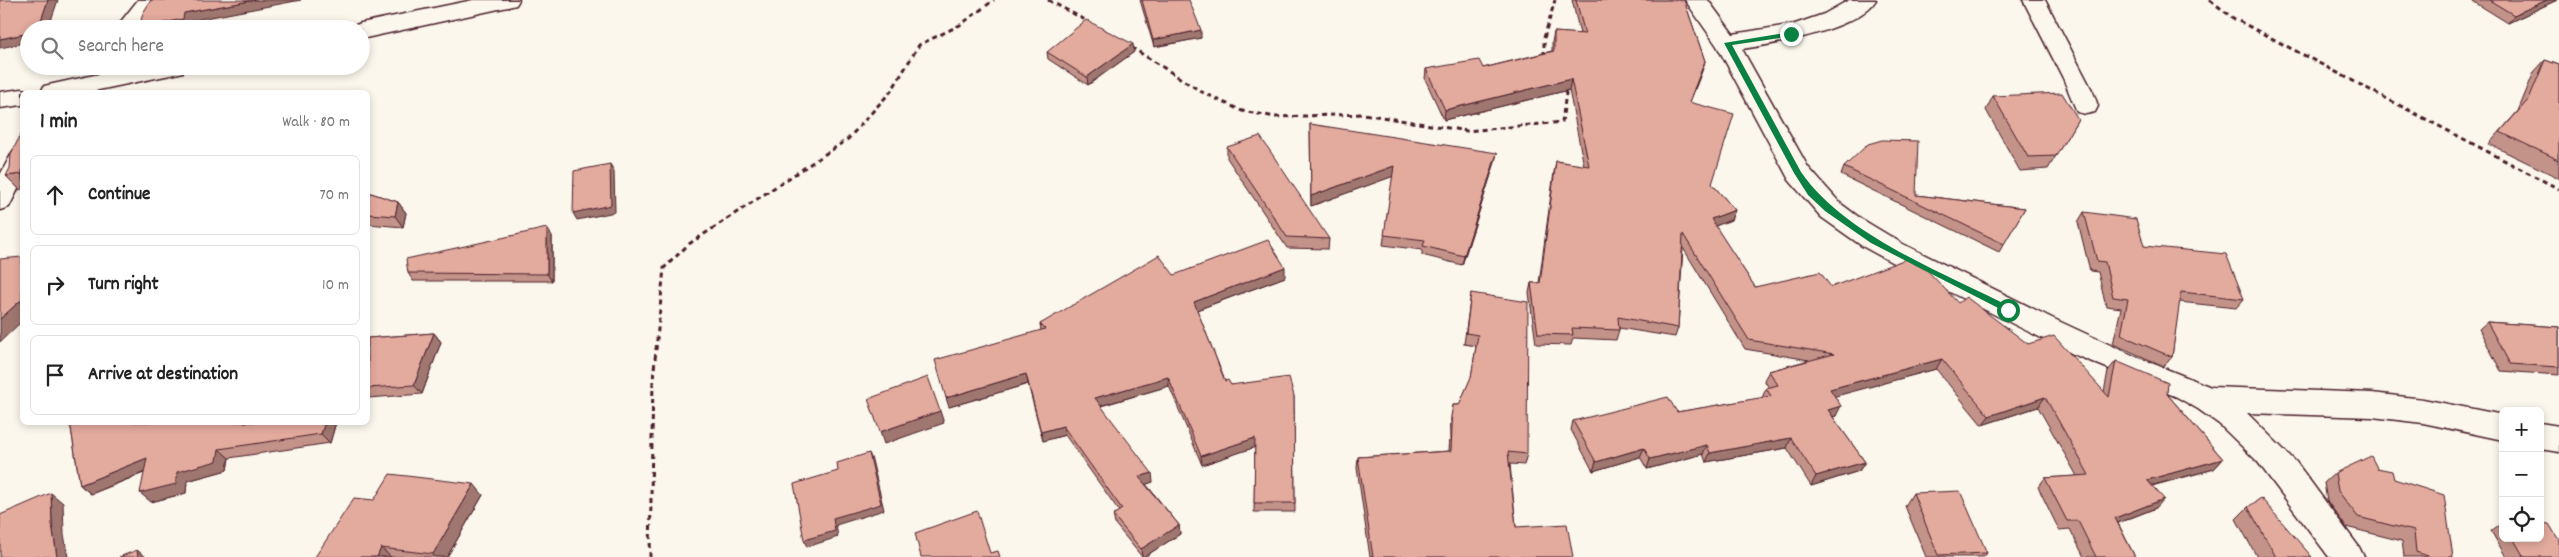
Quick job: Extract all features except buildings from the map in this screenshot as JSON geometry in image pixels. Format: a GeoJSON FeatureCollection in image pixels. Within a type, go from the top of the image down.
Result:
{"type":"FeatureCollection","features":[{"type":"Feature","properties":{"kind":"street"},"geometry":{"type":"LineString","coordinates":[[134,20],[150,0]]}},
{"type":"Feature","properties":{"kind":"street"},"geometry":{"type":"LineString","coordinates":[[370,28],[508,0]]}},
{"type":"Feature","properties":{"kind":"street"},"geometry":{"type":"LineString","coordinates":[[1696,0],[1728,43],[1798,173],[1811,193],[1828,209],[1874,241],[2008,310],[2126,365],[2180,386],[2207,399],[2267,452],[2298,489],[2348,557]]}},
{"type":"Feature","properties":{"kind":"street"},"geometry":{"type":"LineString","coordinates":[[1728,43],[1791,34],[1808,29],[1847,13],[1865,0]]}},
{"type":"Feature","properties":{"kind":"street"},"geometry":{"type":"LineString","coordinates":[[2034,0],[2058,50],[2079,83],[2086,106]]}},
{"type":"Feature","properties":{"kind":"street"},"geometry":{"type":"LineString","coordinates":[[66,90],[82,75]]}},
{"type":"Feature","properties":{"kind":"street"},"geometry":{"type":"LineString","coordinates":[[73,90],[137,75]]}},
{"type":"Feature","properties":{"kind":"street"},"geometry":{"type":"LineString","coordinates":[[0,100],[20,97]]}},
{"type":"Feature","properties":{"kind":"street"},"geometry":{"type":"LineString","coordinates":[[0,200],[20,161]]}},
{"type":"Feature","properties":{"kind":"street"},"geometry":{"type":"LineString","coordinates":[[2207,399],[2372,405],[2423,411],[2499,427]]}},
{"type":"Feature","properties":{"kind":"street"},"geometry":{"type":"LineString","coordinates":[[2544,437],[2559,440]]}},
{"type":"Feature","properties":{"kind":"path"},"geometry":{"type":"LineString","coordinates":[[650,557],[653,380],[664,268],[688,244],[848,139],[892,90],[919,45],[960,25],[994,0]]}},
{"type":"Feature","properties":{"kind":"path"},"geometry":{"type":"LineString","coordinates":[[1048,0],[1097,27]]}},
{"type":"Feature","properties":{"kind":"path"},"geometry":{"type":"LineString","coordinates":[[1544,64],[1544,38],[1555,0]]}},
{"type":"Feature","properties":{"kind":"path"},"geometry":{"type":"LineString","coordinates":[[2210,0],[2233,18],[2559,189]]}},
{"type":"Feature","properties":{"kind":"path"},"geometry":{"type":"LineString","coordinates":[[1129,47],[1202,92],[1242,111],[1276,117],[1363,114],[1398,118],[1467,131],[1562,122],[1566,93],[1560,86]]}},
{"type":"Feature","properties":{"kind":"route"},"geometry":{"type":"LineString","coordinates":[[1791,34],[1728,43],[1798,173],[1811,193],[1828,209],[1874,241],[2008,310]]}}]}
